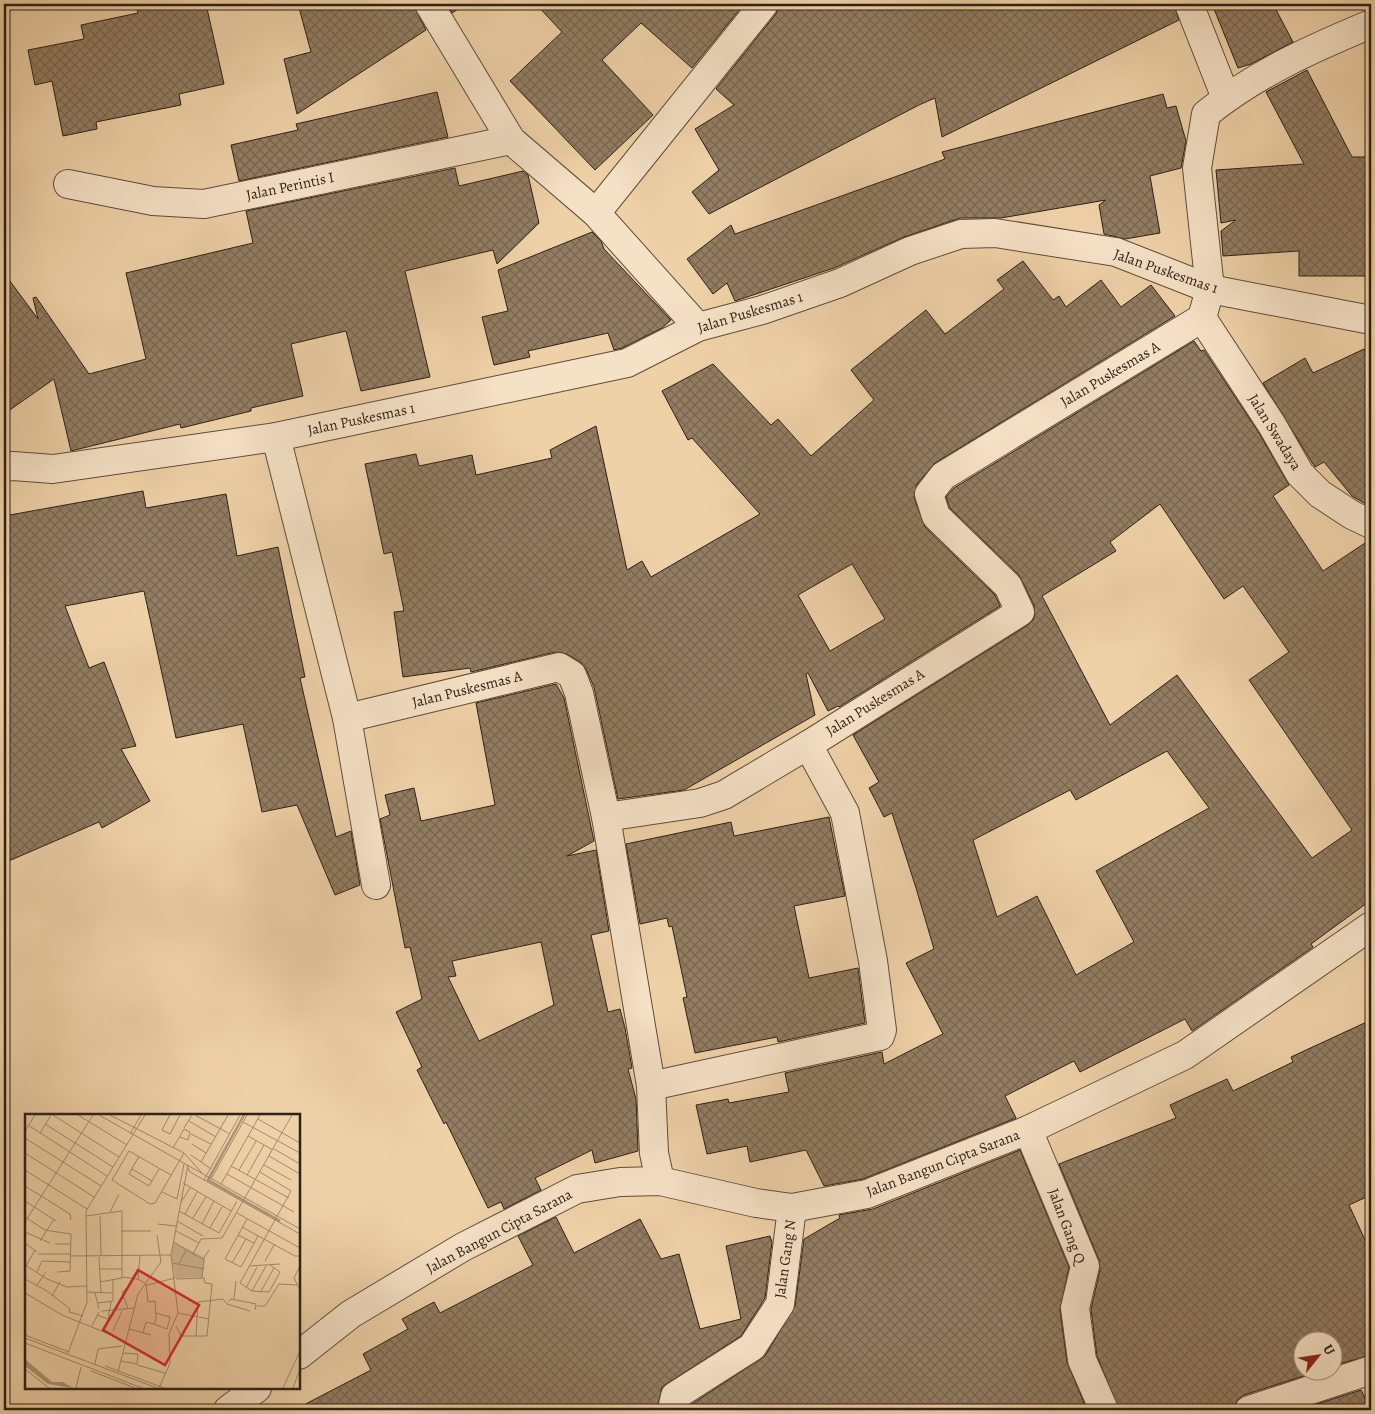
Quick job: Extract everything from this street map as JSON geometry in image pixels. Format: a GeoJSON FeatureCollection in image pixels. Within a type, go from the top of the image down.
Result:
{"type":"FeatureCollection","features":[{"type":"Feature","properties":{"kind":"street"},"geometry":{"type":"LineString","coordinates":[[429,4],[510,140],[596,213],[698,327]]}},
{"type":"Feature","properties":{"kind":"street"},"geometry":{"type":"LineString","coordinates":[[596,213],[764,4]]}},
{"type":"Feature","properties":{"kind":"street"},"geometry":{"type":"LineString","coordinates":[[1189,4],[1226,98]]}},
{"type":"Feature","properties":{"kind":"street"},"geometry":{"type":"LineString","coordinates":[[1202,318],[1210,289],[1198,168],[1206,114],[1226,98],[1304,52],[1371,24]]}},
{"type":"Feature","properties":{"kind":"street","name":"Jalan Perintis I"},"geometry":{"type":"LineString","coordinates":[[68,184],[153,201],[204,204],[510,140]]}},
{"type":"Feature","properties":{"kind":"street","name":"Jalan Puskesmas 1"},"geometry":{"type":"LineString","coordinates":[[4,468],[13,466],[53,469],[276,437],[627,363],[698,327],[762,310],[822,289],[910,251],[961,234],[995,233],[1116,252],[1210,289],[1371,320]]}},
{"type":"Feature","properties":{"kind":"street","name":"Jalan Swadaya"},"geometry":{"type":"LineString","coordinates":[[1202,318],[1272,425],[1300,474],[1320,494],[1352,515],[1371,524]]}},
{"type":"Feature","properties":{"kind":"street","name":"Jalan Puskesmas A"},"geometry":{"type":"LineString","coordinates":[[347,718],[559,667],[572,675],[579,693],[606,817],[700,803],[724,795],[808,745],[1020,612],[1008,586],[936,516],[929,494],[943,476],[1202,318]]}},
{"type":"Feature","properties":{"kind":"street"},"geometry":{"type":"LineString","coordinates":[[276,437],[347,718],[376,885]]}},
{"type":"Feature","properties":{"kind":"street"},"geometry":{"type":"LineString","coordinates":[[651,1086],[880,1036],[882,1030],[873,961],[845,813],[808,745]]}},
{"type":"Feature","properties":{"kind":"street"},"geometry":{"type":"LineString","coordinates":[[606,817],[651,1086],[654,1153],[660,1181]]}},
{"type":"Feature","properties":{"kind":"street","name":"Jalan Bangun Cipta Sarana"},"geometry":{"type":"LineString","coordinates":[[300,1354],[351,1314],[447,1256],[577,1189],[620,1182],[660,1181],[756,1203],[792,1208],[867,1194],[1028,1130],[1185,1055],[1371,926]]}},
{"type":"Feature","properties":{"kind":"street","name":"Jalan Gang Q"},"geometry":{"type":"LineString","coordinates":[[1028,1130],[1085,1266],[1075,1308],[1082,1360],[1104,1410]]}},
{"type":"Feature","properties":{"kind":"street","name":"Jalan Gang N"},"geometry":{"type":"LineString","coordinates":[[672,1410],[675,1396],[752,1347],[780,1304],[792,1208]]}},
{"type":"Feature","properties":{"kind":"street"},"geometry":{"type":"LineString","coordinates":[[1249,1410],[1371,1370]]}},
{"type":"Feature","properties":{"kind":"street"},"geometry":{"type":"LineString","coordinates":[[228,1410],[256,1389]]}},
{"type":"Feature","properties":{"kind":"building"},"geometry":{"type":"Polygon","coordinates":[[[136,4],[206,4],[224,84],[179,94],[181,105],[96,122],[97,129],[63,136],[52,81],[35,85],[28,50],[84,39],[81,25],[138,13],[136,4]]]}},
{"type":"Feature","properties":{"kind":"building"},"geometry":{"type":"Polygon","coordinates":[[[298,4],[413,4],[426,30],[297,114],[284,59],[311,52],[298,4]]]}},
{"type":"Feature","properties":{"kind":"building"},"geometry":{"type":"Polygon","coordinates":[[[447,4],[466,4],[452,13],[447,4]]]}},
{"type":"Feature","properties":{"kind":"building"},"geometry":{"type":"Polygon","coordinates":[[[536,4],[744,4],[692,68],[641,23],[602,60],[653,115],[595,170],[510,81],[562,32],[536,4]]]}},
{"type":"Feature","properties":{"kind":"building"},"geometry":{"type":"Polygon","coordinates":[[[779,4],[1174,4],[1179,20],[942,137],[935,98],[709,214],[692,192],[719,170],[695,129],[734,105],[716,89],[776,14],[779,4]]]}},
{"type":"Feature","properties":{"kind":"building"},"geometry":{"type":"Polygon","coordinates":[[[1212,4],[1273,4],[1293,42],[1251,64],[1238,68],[1212,4]]]}},
{"type":"Feature","properties":{"kind":"building"},"geometry":{"type":"Polygon","coordinates":[[[1307,70],[1352,157],[1368,157],[1368,216],[1371,216],[1371,276],[1299,276],[1299,251],[1223,256],[1221,231],[1236,220],[1221,223],[1216,170],[1304,164],[1266,92],[1307,70]]]}},
{"type":"Feature","properties":{"kind":"building"},"geometry":{"type":"Polygon","coordinates":[[[437,92],[448,137],[239,181],[231,145],[298,130],[296,124],[437,92]]]}},
{"type":"Feature","properties":{"kind":"building"},"geometry":{"type":"Polygon","coordinates":[[[1163,94],[1167,108],[1176,106],[1186,141],[1181,168],[1150,176],[1160,233],[1125,239],[1104,234],[1099,205],[1106,200],[1001,218],[960,218],[904,237],[834,268],[735,301],[727,283],[713,294],[687,259],[731,225],[735,234],[945,159],[942,152],[1163,94]]]}},
{"type":"Feature","properties":{"kind":"building"},"geometry":{"type":"Polygon","coordinates":[[[455,168],[459,186],[523,171],[528,175],[539,223],[497,264],[493,250],[405,271],[430,377],[361,391],[346,331],[291,344],[303,396],[251,408],[251,411],[181,428],[180,424],[71,451],[54,379],[4,414],[4,273],[38,319],[33,298],[36,297],[89,374],[146,359],[126,273],[253,243],[246,211],[455,168]]]}},
{"type":"Feature","properties":{"kind":"building"},"geometry":{"type":"Polygon","coordinates":[[[592,232],[601,241],[604,249],[671,320],[662,328],[622,348],[614,350],[608,333],[528,351],[530,357],[494,365],[482,317],[508,311],[498,270],[592,232]]]}},
{"type":"Feature","properties":{"kind":"building"},"geometry":{"type":"Polygon","coordinates":[[[1023,261],[1053,300],[1059,296],[1066,307],[1101,280],[1121,307],[1151,285],[1175,316],[935,463],[917,484],[914,498],[925,527],[995,595],[1000,606],[839,707],[828,711],[808,673],[806,674],[815,715],[684,790],[618,799],[594,687],[586,669],[580,662],[567,654],[555,652],[471,672],[470,668],[403,677],[394,612],[404,611],[392,552],[384,554],[365,464],[416,454],[419,466],[472,455],[476,475],[552,458],[550,450],[596,426],[627,570],[642,561],[651,577],[760,514],[692,438],[688,440],[662,391],[713,364],[771,425],[778,419],[811,456],[874,400],[851,370],[926,310],[945,334],[1004,289],[997,280],[1023,261]],[[852,564],[798,595],[830,651],[885,619],[852,564]]]}},
{"type":"Feature","properties":{"kind":"building"},"geometry":{"type":"Polygon","coordinates":[[[1194,341],[1201,351],[1204,350],[1259,433],[1289,485],[1273,496],[1323,571],[1371,539],[1371,900],[1311,944],[1313,947],[1192,1031],[1185,1019],[1080,1072],[1074,1061],[1005,1096],[1016,1118],[863,1179],[824,1186],[806,1150],[750,1162],[747,1146],[707,1154],[696,1105],[728,1099],[729,1103],[789,1092],[785,1073],[882,1052],[884,1064],[943,1034],[906,963],[934,949],[916,888],[892,813],[884,817],[869,788],[879,782],[853,735],[1028,625],[1034,619],[1034,605],[1019,575],[950,508],[946,497],[954,488],[1194,341]],[[1160,504],[1110,542],[1116,551],[1042,596],[1110,725],[1177,675],[1312,858],[1352,830],[1249,680],[1289,652],[1243,586],[1224,599],[1160,504]],[[1167,751],[1076,800],[1070,790],[973,840],[997,917],[1037,896],[1076,975],[1134,942],[1096,871],[1209,808],[1167,751]]]}},
{"type":"Feature","properties":{"kind":"building"},"geometry":{"type":"Polygon","coordinates":[[[1364,349],[1371,365],[1371,507],[1352,496],[1324,462],[1315,467],[1263,383],[1305,358],[1313,373],[1364,349]]]}},
{"type":"Feature","properties":{"kind":"building"},"geometry":{"type":"Polygon","coordinates":[[[143,491],[146,508],[226,494],[237,556],[278,547],[305,677],[300,678],[336,837],[351,831],[360,885],[335,895],[297,805],[262,812],[243,724],[176,738],[144,591],[65,606],[89,668],[104,662],[136,746],[121,749],[150,801],[102,828],[99,822],[4,863],[4,516],[143,491]]]}},
{"type":"Feature","properties":{"kind":"building"},"geometry":{"type":"Polygon","coordinates":[[[556,684],[564,698],[594,841],[567,856],[596,850],[609,931],[591,935],[608,1012],[620,1009],[632,1068],[628,1069],[636,1099],[638,1151],[595,1163],[592,1150],[535,1178],[541,1190],[504,1209],[501,1202],[488,1208],[446,1122],[444,1124],[417,1070],[422,1067],[396,1012],[422,999],[410,947],[405,948],[380,819],[390,815],[385,795],[414,788],[421,821],[495,805],[476,703],[556,684]],[[541,942],[452,961],[456,976],[448,977],[479,1041],[554,1005],[541,942]]]}},
{"type":"Feature","properties":{"kind":"building"},"geometry":{"type":"Polygon","coordinates":[[[829,817],[845,896],[794,906],[809,978],[858,968],[865,1023],[778,1042],[777,1037],[695,1053],[683,998],[687,997],[672,926],[669,927],[667,918],[640,924],[626,844],[731,822],[734,836],[829,817]]]}},
{"type":"Feature","properties":{"kind":"building"},"geometry":{"type":"Polygon","coordinates":[[[1371,1020],[1371,1195],[1349,1205],[1371,1253],[1371,1355],[1342,1363],[1342,1332],[1292,1332],[1292,1380],[1244,1395],[1237,1400],[1234,1410],[1119,1410],[1097,1356],[1091,1309],[1100,1270],[1099,1260],[1059,1164],[1176,1118],[1170,1105],[1227,1079],[1233,1091],[1293,1062],[1291,1057],[1371,1020]]]}},
{"type":"Feature","properties":{"kind":"building"},"geometry":{"type":"Polygon","coordinates":[[[1020,1150],[1069,1267],[1060,1310],[1067,1362],[1087,1410],[688,1410],[689,1406],[765,1356],[795,1306],[804,1239],[840,1218],[839,1215],[873,1209],[1020,1150]]]}},
{"type":"Feature","properties":{"kind":"building"},"geometry":{"type":"Polygon","coordinates":[[[556,1217],[574,1253],[640,1219],[661,1259],[679,1254],[700,1329],[741,1319],[726,1246],[770,1236],[772,1242],[765,1298],[741,1336],[662,1387],[657,1410],[294,1410],[371,1370],[363,1354],[408,1329],[402,1319],[434,1302],[440,1313],[533,1265],[518,1236],[556,1217]]]}},
{"type":"Feature","properties":{"kind":"building"},"geometry":{"type":"Polygon","coordinates":[[[1361,1390],[1371,1410],[1298,1410],[1361,1390]]]}}]}
